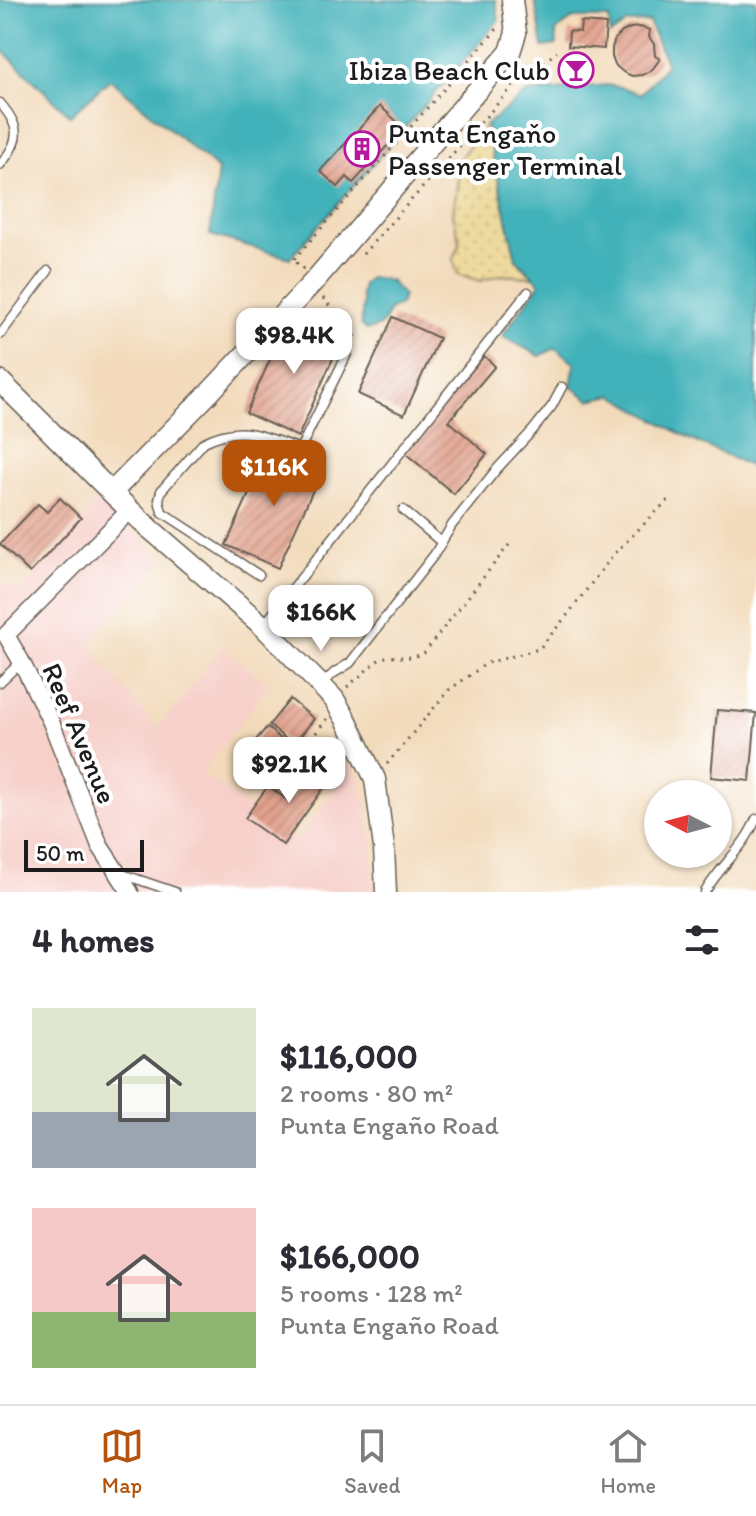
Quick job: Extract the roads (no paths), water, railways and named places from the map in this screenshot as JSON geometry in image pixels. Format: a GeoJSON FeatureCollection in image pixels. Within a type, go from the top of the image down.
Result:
{"type":"FeatureCollection","features":[{"type":"Feature","properties":{"kind":"street"},"geometry":{"type":"LineString","coordinates":[[112,492],[211,391],[319,289],[510,52],[516,33],[513,9]]}},
{"type":"Feature","properties":{"kind":"street"},"geometry":{"type":"LineString","coordinates":[[0,381],[130,510],[155,519],[335,703],[375,779],[386,892]]}},
{"type":"Feature","properties":{"kind":"street"},"geometry":{"type":"LineString","coordinates":[[3,633],[130,510]]}},
{"type":"Feature","properties":{"kind":"street","name":"Reef Avenue"},"geometry":{"type":"LineString","coordinates":[[3,633],[21,661],[51,722],[100,846],[130,892]]}},
{"type":"Feature","properties":{"kind":"lane"},"geometry":{"type":"LineString","coordinates":[[0,103],[16,125],[10,153],[0,165]]}},
{"type":"Feature","properties":{"kind":"lane"},"geometry":{"type":"LineString","coordinates":[[0,335],[48,271]]}},
{"type":"Feature","properties":{"kind":"lane"},"geometry":{"type":"LineString","coordinates":[[263,626],[528,292]]}},
{"type":"Feature","properties":{"kind":"lane"},"geometry":{"type":"LineString","coordinates":[[259,575],[155,519],[161,491],[204,442],[213,438],[249,432],[300,449],[347,354]]}},
{"type":"Feature","properties":{"kind":"lane"},"geometry":{"type":"LineString","coordinates":[[335,703],[334,673],[350,663],[434,555],[447,532],[552,406],[562,387]]}},
{"type":"Feature","properties":{"kind":"lane"},"geometry":{"type":"LineString","coordinates":[[403,510],[441,542]]}},
{"type":"Feature","properties":{"kind":"lane"},"geometry":{"type":"LineString","coordinates":[[0,682],[21,661]]}},
{"type":"Feature","properties":{"kind":"lane"},"geometry":{"type":"LineString","coordinates":[[705,892],[747,837],[756,819]]}},
{"type":"Feature","properties":{"kind":"lane"},"geometry":{"type":"LineString","coordinates":[[118,872],[175,892]]}},
{"type":"Feature","properties":{"kind":"water"},"geometry":{"type":"Polygon","coordinates":[[[0,0],[496,0],[499,21],[290,258],[210,235],[218,170],[110,79],[70,116],[0,48],[0,0]]]}},
{"type":"Feature","properties":{"kind":"water"},"geometry":{"type":"Polygon","coordinates":[[[535,0],[756,0],[756,469],[686,437],[613,395],[590,400],[571,386],[575,363],[555,348],[540,356],[502,336],[540,283],[516,259],[486,125],[527,93],[607,85],[640,94],[667,65],[649,22],[627,23],[610,35],[609,18],[574,18],[556,31],[557,45],[543,47],[535,0]]]}},
{"type":"Feature","properties":{"kind":"water"},"geometry":{"type":"Polygon","coordinates":[[[371,277],[390,281],[403,295],[400,305],[390,309],[382,324],[366,330],[361,325],[361,295],[363,284],[371,277]]]}},
{"type":"Feature","properties":{"kind":"place","name":"Ibiza Beach Club"},"geometry":{"type":"Point","coordinates":[576,70]}},
{"type":"Feature","properties":{"kind":"place","name":"Punta Engaňo Passenger Terminal"},"geometry":{"type":"Point","coordinates":[362,149]}}]}
